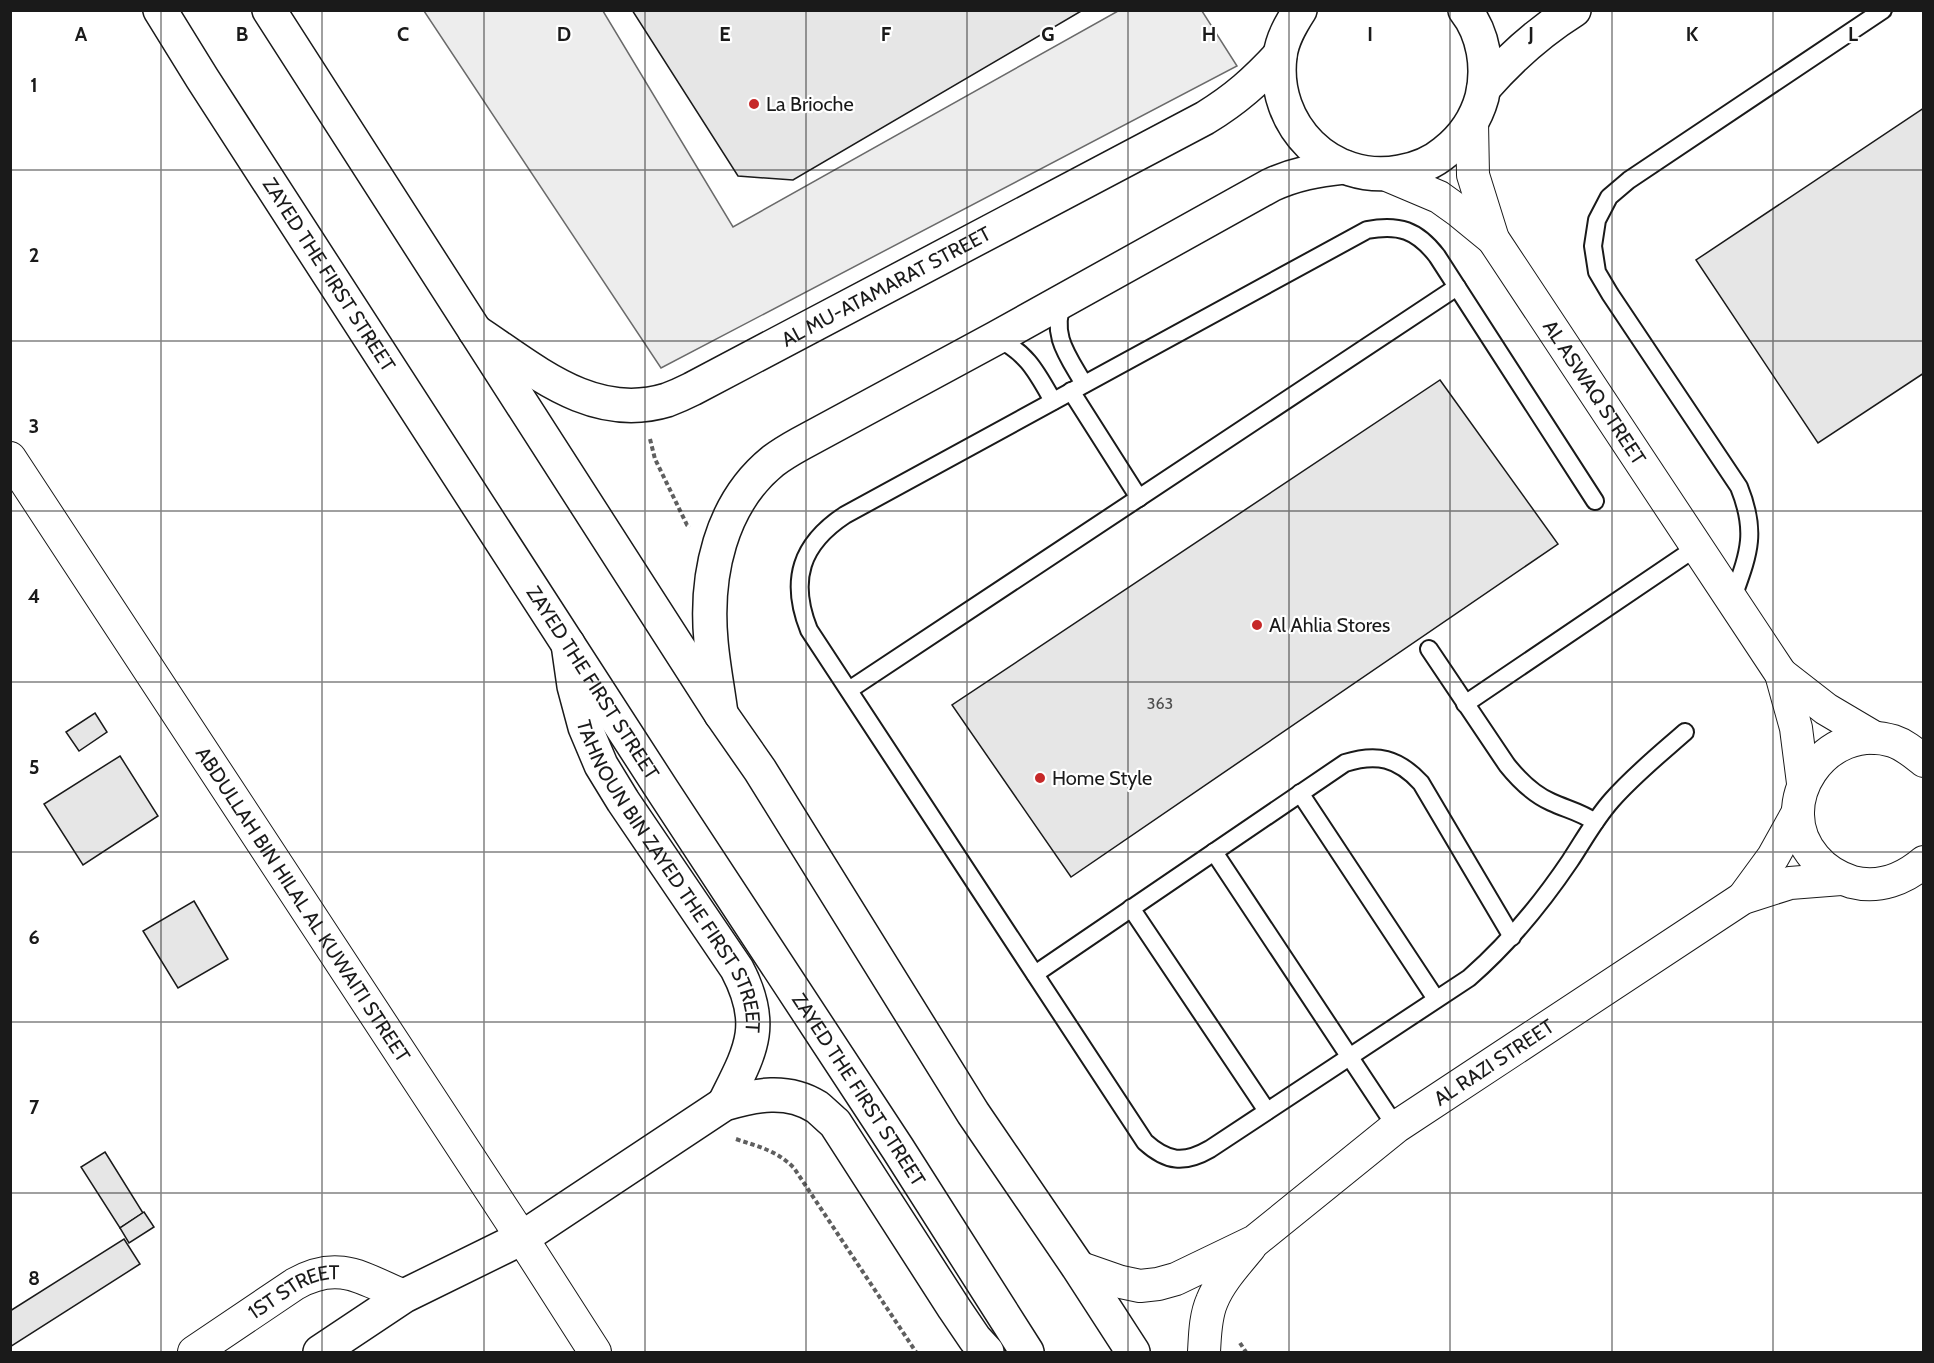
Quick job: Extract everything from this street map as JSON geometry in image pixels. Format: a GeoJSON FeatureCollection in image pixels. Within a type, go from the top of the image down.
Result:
{"type":"FeatureCollection","features":[{"type":"Feature","properties":{"kind":"street"},"geometry":{"type":"LineString","coordinates":[[136,10],[162,42],[202,78]]}},
{"type":"Feature","properties":{"kind":"street","name":"ZAYED THE FIRST STREET"},"geometry":{"type":"LineString","coordinates":[[160,10],[567,644],[898,1149],[1027,1353]]}},
{"type":"Feature","properties":{"kind":"street"},"geometry":{"type":"LineString","coordinates":[[269,10],[721,714],[760,770],[973,1113],[1078,1267],[1133,1353]]}},
{"type":"Feature","properties":{"kind":"street"},"geometry":{"type":"LineString","coordinates":[[1295,15],[1280,56],[1280,84],[1286,110],[1300,134],[1319,154],[1344,167],[1365,173],[1387,174],[1413,170],[1436,159],[1457,143],[1472,122],[1484,88],[1485,63],[1480,38],[1465,10]]}},
{"type":"Feature","properties":{"kind":"street"},"geometry":{"type":"LineString","coordinates":[[1484,88],[1528,43],[1574,10]]}},
{"type":"Feature","properties":{"kind":"street","name":"AL MU-ATAMARAT STREET"},"geometry":{"type":"LineString","coordinates":[[476,332],[567,391],[591,400],[614,405],[640,405],[666,400],[692,389],[1205,118],[1232,102],[1256,82],[1280,56]]}},
{"type":"Feature","properties":{"kind":"street","name":"AL ASWAQ STREET"},"geometry":{"type":"LineString","coordinates":[[1472,122],[1473,175],[1493,239],[1781,674],[1796,728],[1801,833],[1810,852],[1823,867],[1841,879]]}},
{"type":"Feature","properties":{"kind":"street"},"geometry":{"type":"LineString","coordinates":[[721,714],[711,640],[713,574],[718,545],[730,513],[750,483],[773,461],[1271,184],[1314,170],[1344,167]]}},
{"type":"Feature","properties":{"kind":"street","name":"AL ASWAQ STREET"},"geometry":{"type":"LineString","coordinates":[[1387,174],[1439,197],[1493,239]]}},
{"type":"Feature","properties":{"kind":"street","name":"ABDULLAH BIN HILAL AL KUWAITI STREET"},"geometry":{"type":"LineString","coordinates":[[10,458],[522,1238],[595,1353]]}},
{"type":"Feature","properties":{"kind":"street","name":"TAHNOUN BIN ZAYED THE FIRST STREET"},"geometry":{"type":"LineString","coordinates":[[567,644],[582,716],[602,765],[623,801],[737,969],[747,988],[752,1012],[753,1035],[747,1059],[718,1108]]}},
{"type":"Feature","properties":{"kind":"street","name":"AL ASWAQ STREET"},"geometry":{"type":"LineString","coordinates":[[1781,674],[1826,709],[1898,740],[1923,761]]}},
{"type":"Feature","properties":{"kind":"street","name":"AL RAZI STREET"},"geometry":{"type":"LineString","coordinates":[[1743,898],[1773,857],[1815,764],[1832,749],[1853,741],[1898,740]]}},
{"type":"Feature","properties":{"kind":"street","name":"AL RAZI STREET"},"geometry":{"type":"LineString","coordinates":[[1204,1353],[1205,1330],[1212,1301],[1225,1279],[1255,1241],[1396,1127],[1743,898],[1790,883],[1841,879],[1876,884],[1893,881],[1910,873],[1923,862]]}},
{"type":"Feature","properties":{"kind":"street","name":"TAHNOUN BIN ZAYED THE FIRST STREET"},"geometry":{"type":"LineString","coordinates":[[320,1353],[404,1296],[522,1238],[718,1108],[746,1098],[770,1094],[794,1097],[816,1107],[835,1123],[954,1308],[987,1353]]}},
{"type":"Feature","properties":{"kind":"street","name":"AL RAZI STREET"},"geometry":{"type":"LineString","coordinates":[[1078,1267],[1121,1282],[1140,1286],[1158,1284],[1176,1279],[1255,1241]]}},
{"type":"Feature","properties":{"kind":"street","name":"1ST STREET"},"geometry":{"type":"LineString","coordinates":[[194,1353],[309,1276],[338,1271],[404,1296]]}},
{"type":"Feature","properties":{"kind":"lane"},"geometry":{"type":"LineString","coordinates":[[1732,600],[1748,548],[1751,527],[1747,506],[1739,487],[1597,272],[1593,246],[1597,220],[1609,197],[1629,180],[1883,10]]}},
{"type":"Feature","properties":{"kind":"lane"},"geometry":{"type":"LineString","coordinates":[[1595,501],[1427,244],[1414,234],[1399,228],[1383,227],[1367,230],[845,514],[816,538],[801,572],[799,592],[802,611],[809,630],[1145,1142],[1156,1152],[1169,1158],[1184,1159],[1198,1156],[1469,978],[1512,937],[1554,883],[1595,822],[1630,781],[1685,732]]}},
{"type":"Feature","properties":{"kind":"lane"},"geometry":{"type":"LineString","coordinates":[[849,690],[1457,287]]}},
{"type":"Feature","properties":{"kind":"lane"},"geometry":{"type":"LineString","coordinates":[[1064,299],[1059,313],[1059,336],[1078,388],[1139,498]]}},
{"type":"Feature","properties":{"kind":"lane"},"geometry":{"type":"LineString","coordinates":[[996,338],[1007,343],[1025,357],[1034,367],[1053,401]]}},
{"type":"Feature","properties":{"kind":"lane"},"geometry":{"type":"LineString","coordinates":[[1465,704],[1697,547]]}},
{"type":"Feature","properties":{"kind":"lane"},"geometry":{"type":"LineString","coordinates":[[1429,649],[1520,781],[1539,796],[1587,816],[1595,822]]}},
{"type":"Feature","properties":{"kind":"lane"},"geometry":{"type":"LineString","coordinates":[[1035,974],[1345,763],[1358,759],[1384,759],[1398,764],[1411,772],[1421,783],[1512,937]]}},
{"type":"Feature","properties":{"kind":"lane"},"geometry":{"type":"LineString","coordinates":[[1300,793],[1436,999]]}},
{"type":"Feature","properties":{"kind":"lane"},"geometry":{"type":"LineString","coordinates":[[1214,852],[1396,1127]]}},
{"type":"Feature","properties":{"kind":"lane"},"geometry":{"type":"LineString","coordinates":[[1131,908],[1267,1111]]}},
{"type":"Feature","properties":{"kind":"path"},"geometry":{"type":"LineString","coordinates":[[640,405],[655,459],[687,525],[718,545]]}},
{"type":"Feature","properties":{"kind":"path"},"geometry":{"type":"LineString","coordinates":[[718,1108],[728,1136],[770,1150],[794,1168],[916,1353]]}},
{"type":"Feature","properties":{"kind":"shaded area"},"geometry":{"type":"Polygon","coordinates":[[[424,11],[603,11],[733,227],[1118,11],[1202,11],[1237,66],[661,368],[424,11]]]}},
{"type":"Feature","properties":{"kind":"building"},"geometry":{"type":"Polygon","coordinates":[[[632,10],[1083,10],[793,180],[738,176],[632,10]]]}},
{"type":"Feature","properties":{"kind":"building"},"geometry":{"type":"Polygon","coordinates":[[[1924,108],[1924,373],[1818,443],[1696,260],[1924,108]]]}},
{"type":"Feature","properties":{"kind":"building","name":"Al Ahlia Stores"},"geometry":{"type":"Polygon","coordinates":[[[1440,380],[1558,544],[1071,877],[952,705],[1440,380]]]}},
{"type":"Feature","properties":{"kind":"building"},"geometry":{"type":"Polygon","coordinates":[[[95,713],[107,732],[79,751],[66,732],[95,713]]]}},
{"type":"Feature","properties":{"kind":"building"},"geometry":{"type":"Polygon","coordinates":[[[120,756],[158,816],[83,865],[44,804],[120,756]]]}},
{"type":"Feature","properties":{"kind":"building"},"geometry":{"type":"Polygon","coordinates":[[[194,901],[228,959],[178,988],[143,931],[194,901]]]}},
{"type":"Feature","properties":{"kind":"building"},"geometry":{"type":"Polygon","coordinates":[[[105,1152],[143,1213],[120,1228],[81,1167],[105,1152]]]}},
{"type":"Feature","properties":{"kind":"building"},"geometry":{"type":"Polygon","coordinates":[[[144,1212],[154,1227],[129,1243],[120,1228],[144,1212]]]}},
{"type":"Feature","properties":{"kind":"building"},"geometry":{"type":"Polygon","coordinates":[[[124,1239],[140,1264],[10,1347],[10,1311],[124,1239]]]}},
{"type":"Feature","properties":{"kind":"place","name":"La Brioche"},"geometry":{"type":"Point","coordinates":[754,104]}},
{"type":"Feature","properties":{"kind":"place","name":"Al Ahlia Stores"},"geometry":{"type":"Point","coordinates":[1257,625]}},
{"type":"Feature","properties":{"kind":"place","name":"Home Style"},"geometry":{"type":"Point","coordinates":[1040,778]}}]}
